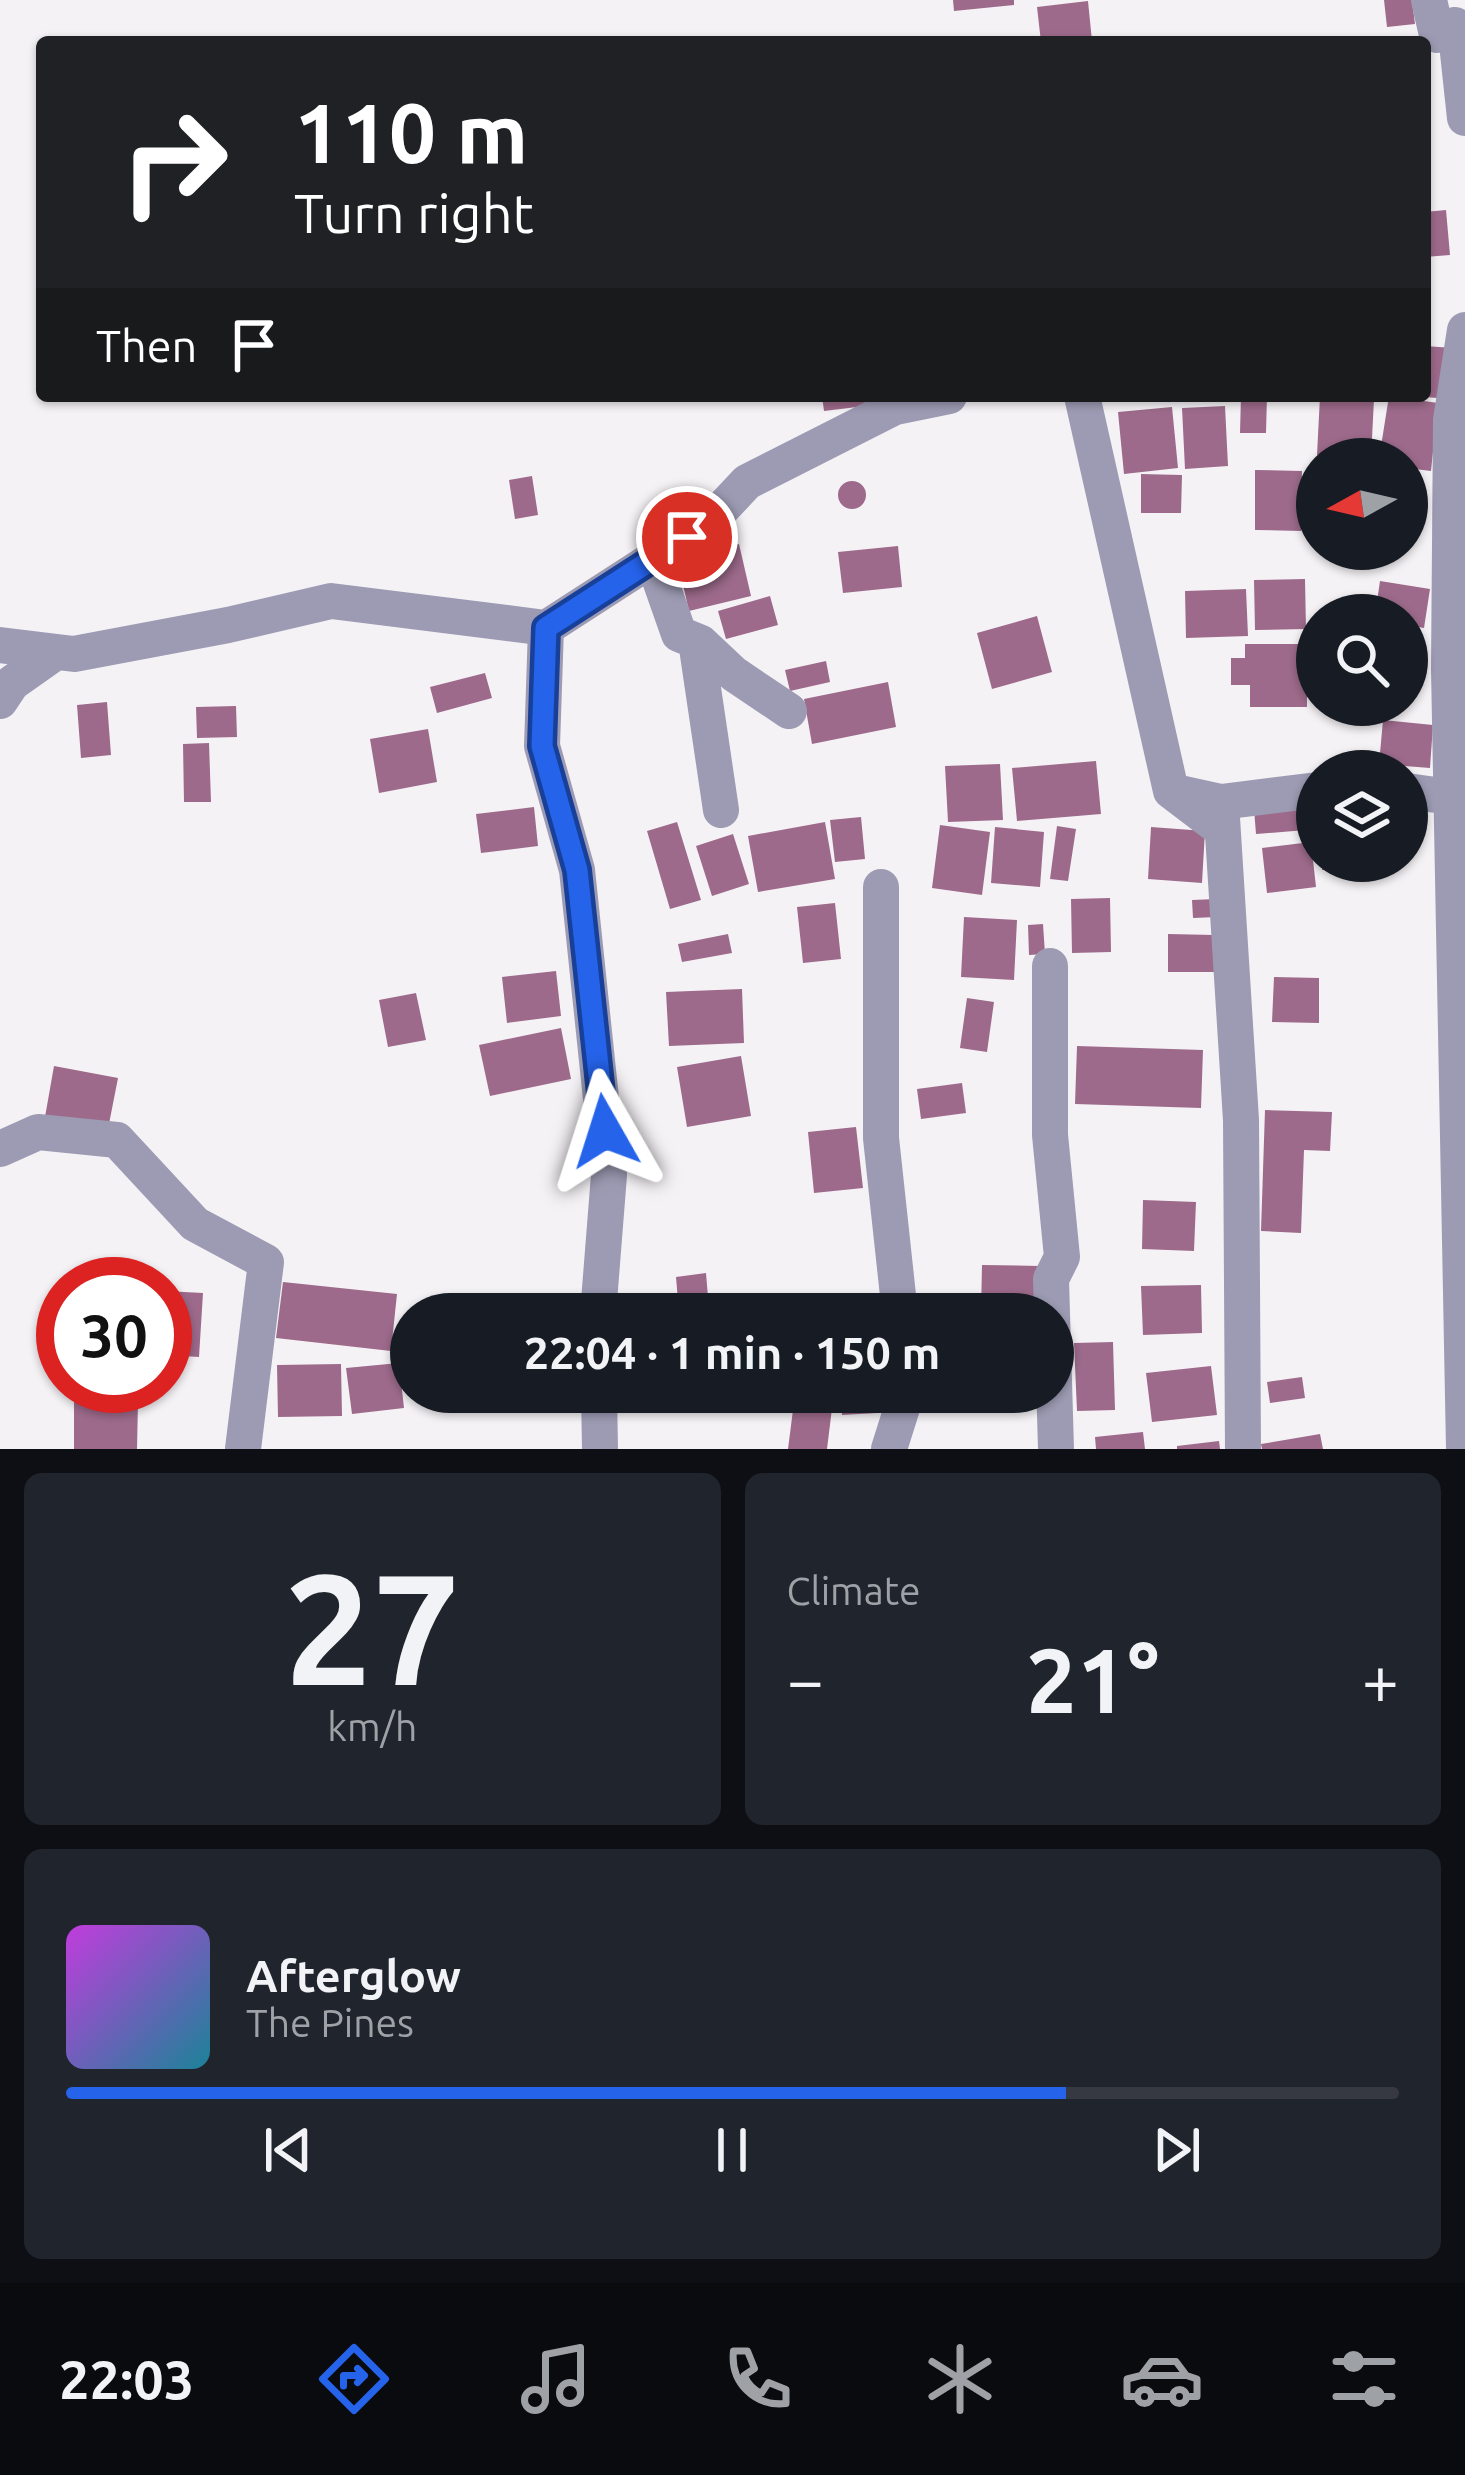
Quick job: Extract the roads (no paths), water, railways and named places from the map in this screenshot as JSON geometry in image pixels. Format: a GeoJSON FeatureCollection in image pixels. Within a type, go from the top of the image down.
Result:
{"type":"FeatureCollection","features":[{"type":"Feature","properties":{"kind":"street"},"geometry":{"type":"LineString","coordinates":[[1442,25],[1465,118]]}},
{"type":"Feature","properties":{"kind":"street"},"geometry":{"type":"LineString","coordinates":[[1464,1449],[1457,919],[1450,797],[1458,487],[1451,419],[1465,330]]}},
{"type":"Feature","properties":{"kind":"street"},"geometry":{"type":"LineString","coordinates":[[0,644],[74,654],[331,601],[546,628],[716,515],[748,482],[895,407],[920,402]]}},
{"type":"Feature","properties":{"kind":"street"},"geometry":{"type":"LineString","coordinates":[[1083,402],[1172,791],[1221,802],[1296,793]]}},
{"type":"Feature","properties":{"kind":"street"},"geometry":{"type":"LineString","coordinates":[[653,560],[679,634],[696,640],[734,674],[789,711]]}},
{"type":"Feature","properties":{"kind":"street"},"geometry":{"type":"LineString","coordinates":[[546,628],[542,746],[577,870],[609,1175],[600,1293]]}},
{"type":"Feature","properties":{"kind":"street"},"geometry":{"type":"LineString","coordinates":[[696,640],[722,810]]}},
{"type":"Feature","properties":{"kind":"street"},"geometry":{"type":"LineString","coordinates":[[0,701],[12,683],[56,652]]}},
{"type":"Feature","properties":{"kind":"street"},"geometry":{"type":"LineString","coordinates":[[1428,794],[1450,797]]}},
{"type":"Feature","properties":{"kind":"street"},"geometry":{"type":"LineString","coordinates":[[1221,802],[1241,1120],[1243,1449]]}},
{"type":"Feature","properties":{"kind":"street"},"geometry":{"type":"LineString","coordinates":[[881,886],[881,1138],[898,1293]]}},
{"type":"Feature","properties":{"kind":"street"},"geometry":{"type":"LineString","coordinates":[[1050,966],[1050,1135],[1062,1257],[1051,1279],[1056,1449]]}},
{"type":"Feature","properties":{"kind":"street"},"geometry":{"type":"LineString","coordinates":[[0,1149],[38,1132],[116,1140],[195,1224],[266,1262],[244,1449]]}},
{"type":"Feature","properties":{"kind":"street"},"geometry":{"type":"LineString","coordinates":[[599,1413],[600,1449]]}},
{"type":"Feature","properties":{"kind":"street"},"geometry":{"type":"LineString","coordinates":[[889,1449],[901,1413]]}}]}
